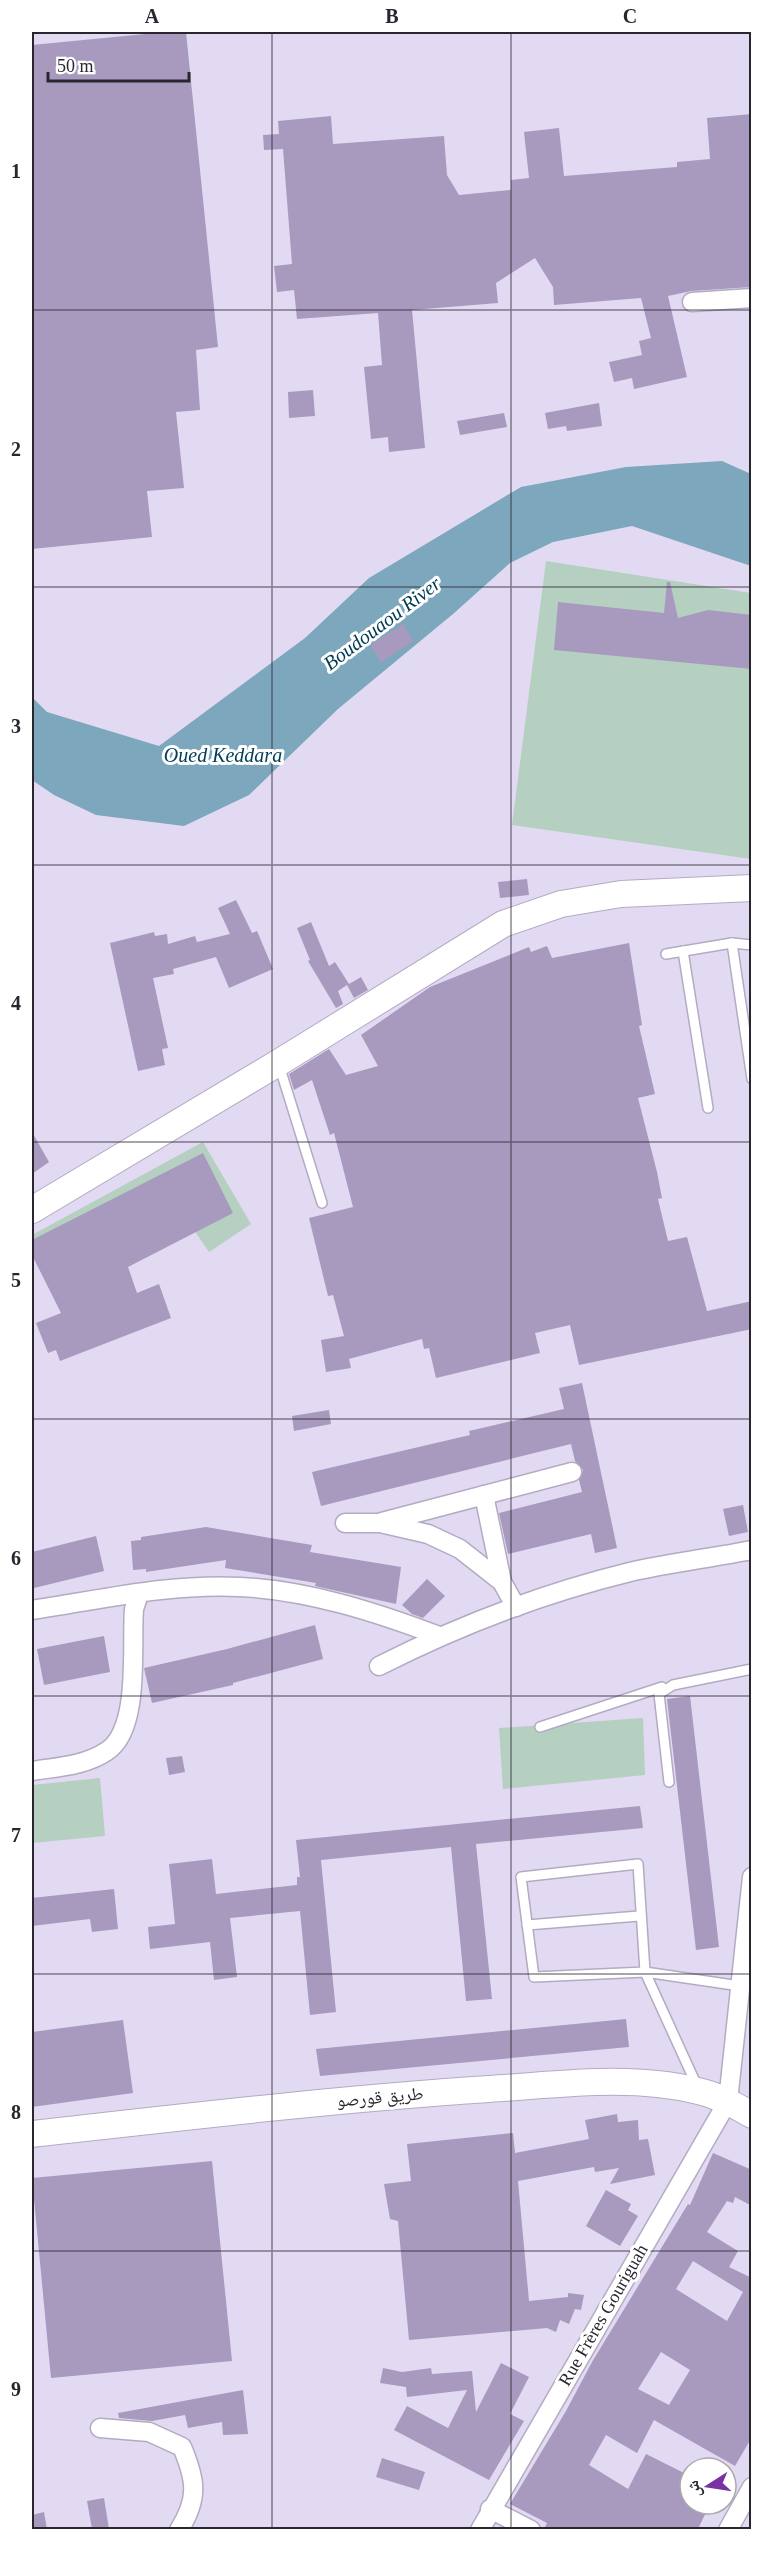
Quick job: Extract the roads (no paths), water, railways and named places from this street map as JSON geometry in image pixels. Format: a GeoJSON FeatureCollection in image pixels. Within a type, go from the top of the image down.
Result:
{"type":"FeatureCollection","features":[{"type":"Feature","properties":{"kind":"main road"},"geometry":{"type":"LineString","coordinates":[[32,1210],[278,1063],[503,924],[561,903],[621,894],[752,888]]}},
{"type":"Feature","properties":{"kind":"main road","name":"طريق قورصو"},"geometry":{"type":"LineString","coordinates":[[32,2133],[406,2094],[603,2082],[648,2084],[699,2091],[728,2101],[752,2115]]}},
{"type":"Feature","properties":{"kind":"street"},"geometry":{"type":"LineString","coordinates":[[692,302],[752,298]]}},
{"type":"Feature","properties":{"kind":"street"},"geometry":{"type":"LineString","coordinates":[[380,1523],[572,1472]]}},
{"type":"Feature","properties":{"kind":"street"},"geometry":{"type":"LineString","coordinates":[[484,1495],[502,1582],[516,1607]]}},
{"type":"Feature","properties":{"kind":"street"},"geometry":{"type":"LineString","coordinates":[[345,1523],[380,1523],[428,1534],[460,1549],[502,1582]]}},
{"type":"Feature","properties":{"kind":"street"},"geometry":{"type":"LineString","coordinates":[[379,1666],[439,1636],[516,1607],[630,1572],[752,1550]]}},
{"type":"Feature","properties":{"kind":"street"},"geometry":{"type":"LineString","coordinates":[[32,1610],[162,1589],[228,1587],[285,1592],[335,1603],[439,1636]]}},
{"type":"Feature","properties":{"kind":"street"},"geometry":{"type":"LineString","coordinates":[[32,1772],[93,1759],[110,1749],[123,1731],[130,1706],[134,1609],[139,1594]]}},
{"type":"Feature","properties":{"kind":"street"},"geometry":{"type":"LineString","coordinates":[[728,2101],[752,1877]]}},
{"type":"Feature","properties":{"kind":"street","name":"Rue Frères Gouriguah"},"geometry":{"type":"LineString","coordinates":[[480,2529],[728,2101]]}},
{"type":"Feature","properties":{"kind":"street"},"geometry":{"type":"LineString","coordinates":[[100,2427],[149,2432],[182,2447],[195,2478],[191,2512],[179,2529]]}},
{"type":"Feature","properties":{"kind":"street"},"geometry":{"type":"LineString","coordinates":[[728,2529],[752,2487]]}},
{"type":"Feature","properties":{"kind":"street"},"geometry":{"type":"LineString","coordinates":[[490,2510],[531,2529]]}},
{"type":"Feature","properties":{"kind":"lane"},"geometry":{"type":"LineString","coordinates":[[666,954],[732,943],[752,945]]}},
{"type":"Feature","properties":{"kind":"lane"},"geometry":{"type":"LineString","coordinates":[[732,943],[752,1079]]}},
{"type":"Feature","properties":{"kind":"lane"},"geometry":{"type":"LineString","coordinates":[[683,951],[708,1108]]}},
{"type":"Feature","properties":{"kind":"lane"},"geometry":{"type":"LineString","coordinates":[[278,1063],[322,1203]]}},
{"type":"Feature","properties":{"kind":"lane"},"geometry":{"type":"LineString","coordinates":[[669,1782],[658,1700],[663,1690],[673,1685],[752,1670]]}},
{"type":"Feature","properties":{"kind":"lane"},"geometry":{"type":"LineString","coordinates":[[540,1726],[662,1687],[663,1690]]}},
{"type":"Feature","properties":{"kind":"lane"},"geometry":{"type":"LineString","coordinates":[[699,2091],[645,1972],[639,1916],[638,1864],[521,1877],[534,1977],[645,1972],[740,1986]]}},
{"type":"Feature","properties":{"kind":"lane"},"geometry":{"type":"LineString","coordinates":[[527,1925],[639,1916]]}},
{"type":"Feature","properties":{"kind":"water","name":"Oued Keddara"},"geometry":{"type":"Polygon","coordinates":[[[722,461],[751,474],[751,566],[632,526],[553,542],[510,563],[453,614],[338,709],[249,795],[184,826],[96,815],[54,795],[32,780],[32,697],[47,712],[159,746],[305,638],[369,578],[521,487],[626,467],[722,461]]]}},
{"type":"Feature","properties":{"kind":"water label","name":"Boudouaou River"},"geometry":{"type":"Point","coordinates":[382,623]}}]}
